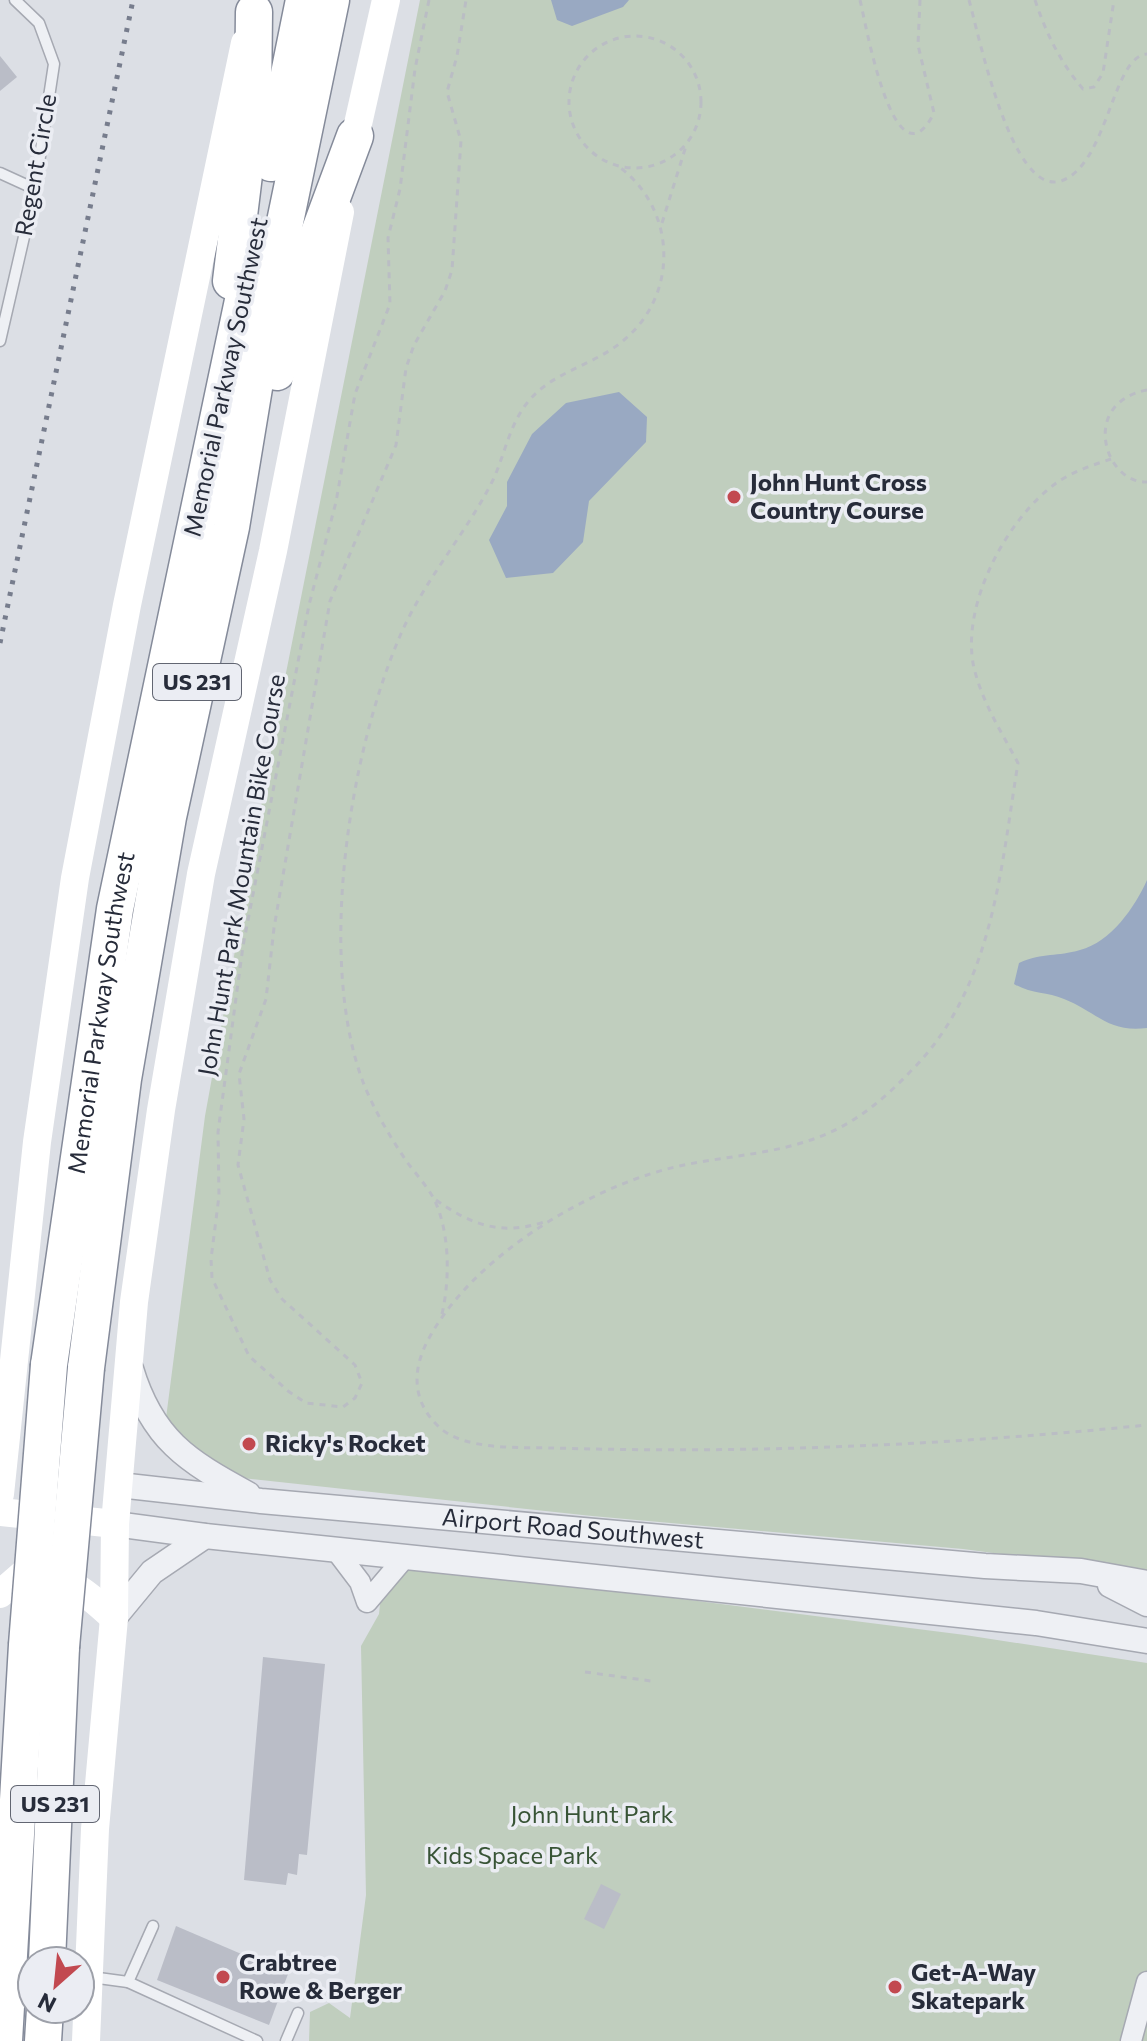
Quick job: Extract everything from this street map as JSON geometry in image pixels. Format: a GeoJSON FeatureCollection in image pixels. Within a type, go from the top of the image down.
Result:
{"type":"FeatureCollection","features":[{"type":"Feature","properties":{"kind":"highway","name":"Memorial Parkway Southwest"},"geometry":{"type":"LineString","coordinates":[[47,1945],[44,1646],[49,1365],[115,909],[304,0]]}},
{"type":"Feature","properties":{"kind":"highway","name":"Memorial Parkway Southwest"},"geometry":{"type":"LineString","coordinates":[[4,2041],[44,1646],[86,1368],[123,1079],[168,817],[231,527],[267,309],[331,0]]}},
{"type":"Feature","properties":{"kind":"highway"},"geometry":{"type":"LineString","coordinates":[[210,452],[253,101],[255,6]]}},
{"type":"Feature","properties":{"kind":"highway"},"geometry":{"type":"LineString","coordinates":[[231,527],[313,249],[355,136]]}},
{"type":"Feature","properties":{"kind":"main road"},"geometry":{"type":"LineString","coordinates":[[90,1945],[95,1829],[114,1618],[115,1524],[134,1302],[158,1125],[201,874],[273,551],[296,419],[386,0]]}},
{"type":"Feature","properties":{"kind":"main road"},"geometry":{"type":"LineString","coordinates":[[1,1481],[7,1375],[75,878],[127,605],[234,85],[255,6]]}},
{"type":"Feature","properties":{"kind":"main road"},"geometry":{"type":"LineString","coordinates":[[7,1375],[37,1405],[51,1413],[71,1416],[91,1414],[105,1405],[130,1366]]}},
{"type":"Feature","properties":{"kind":"main road","name":"Airport Road Southwest"},"geometry":{"type":"LineString","coordinates":[[1,1481],[119,1485]]}},
{"type":"Feature","properties":{"kind":"main road","name":"Airport Road Southwest"},"geometry":{"type":"LineString","coordinates":[[0,1512],[115,1524]]}},
{"type":"Feature","properties":{"kind":"main road"},"geometry":{"type":"LineString","coordinates":[[0,1594],[23,1574],[50,1574],[89,1595],[114,1618]]}},
{"type":"Feature","properties":{"kind":"street"},"geometry":{"type":"LineString","coordinates":[[130,1366],[141,1401],[161,1434],[187,1459],[261,1501]]}},
{"type":"Feature","properties":{"kind":"street","name":"Airport Road Southwest"},"geometry":{"type":"LineString","coordinates":[[119,1485],[261,1501],[985,1566],[1081,1571],[1147,1583]]}},
{"type":"Feature","properties":{"kind":"street","name":"Airport Road Southwest"},"geometry":{"type":"LineString","coordinates":[[115,1524],[1036,1623],[1147,1641]]}},
{"type":"Feature","properties":{"kind":"street"},"geometry":{"type":"LineString","coordinates":[[114,1618],[152,1572],[205,1536]]}},
{"type":"Feature","properties":{"kind":"street"},"geometry":{"type":"LineString","coordinates":[[335,1549],[360,1582],[367,1602],[406,1556]]}},
{"type":"Feature","properties":{"kind":"street"},"geometry":{"type":"LineString","coordinates":[[1081,1571],[1147,1604]]}},
{"type":"Feature","properties":{"kind":"street"},"geometry":{"type":"LineString","coordinates":[[1131,2041],[1147,1982]]}},
{"type":"Feature","properties":{"kind":"lane","name":"Regent Circle"},"geometry":{"type":"LineString","coordinates":[[0,341],[35,189],[54,64],[39,23],[15,0]]}},
{"type":"Feature","properties":{"kind":"lane"},"geometry":{"type":"LineString","coordinates":[[0,173],[35,189]]}},
{"type":"Feature","properties":{"kind":"lane"},"geometry":{"type":"LineString","coordinates":[[128,1982],[153,1926]]}},
{"type":"Feature","properties":{"kind":"lane"},"geometry":{"type":"LineString","coordinates":[[96,1978],[128,1982],[257,2041]]}},
{"type":"Feature","properties":{"kind":"lane"},"geometry":{"type":"LineString","coordinates":[[286,2041],[298,2013]]}},
{"type":"Feature","properties":{"kind":"path","name":"John Hunt Park Mountain Bike Course"},"geometry":{"type":"LineString","coordinates":[[429,0],[415,69],[400,189],[388,238],[390,304],[355,394],[336,502],[309,605],[243,946],[218,1132],[219,1196],[212,1278],[249,1356],[288,1391],[306,1403],[320,1406],[343,1407],[355,1398],[362,1383],[355,1365],[282,1299],[270,1280],[238,1165],[244,1119],[239,1074],[266,999],[274,928],[330,601],[396,445],[406,368],[414,345],[445,291],[452,270],[461,141],[447,92],[457,56],[466,0]]}},
{"type":"Feature","properties":{"kind":"path"},"geometry":{"type":"LineString","coordinates":[[860,0],[885,101],[893,119],[904,129],[914,131],[930,122],[934,113],[918,45],[920,0]]}},
{"type":"Feature","properties":{"kind":"path"},"geometry":{"type":"LineString","coordinates":[[969,0],[984,69],[1004,122],[1029,165],[1040,178],[1049,181],[1057,182],[1080,169],[1100,139],[1125,70],[1134,58],[1147,54]]}},
{"type":"Feature","properties":{"kind":"path"},"geometry":{"type":"LineString","coordinates":[[1035,0],[1053,45],[1083,89],[1094,87],[1103,73],[1114,0]]}},
{"type":"Feature","properties":{"kind":"path"},"geometry":{"type":"LineString","coordinates":[[442,1318],[447,1276],[445,1248],[433,1199],[374,1106],[354,1050],[348,1015],[341,949],[342,910],[355,798],[371,718],[414,606],[493,480],[515,422],[543,385],[606,354],[627,339],[651,304],[664,260],[662,223],[686,146],[699,119],[700,88],[686,60],[661,41],[646,37],[615,39],[589,55],[572,81],[569,111],[581,140],[604,160],[618,166],[642,185],[662,223]]}},
{"type":"Feature","properties":{"kind":"path"},"geometry":{"type":"LineString","coordinates":[[618,166],[654,165],[686,146]]}},
{"type":"Feature","properties":{"kind":"path"},"geometry":{"type":"LineString","coordinates":[[1147,390],[1127,394],[1113,404],[1105,426],[1105,445],[1111,459],[1124,474],[1147,482]]}},
{"type":"Feature","properties":{"kind":"path"},"geometry":{"type":"LineString","coordinates":[[433,1199],[475,1224],[499,1230],[524,1229],[547,1221],[614,1187],[664,1170],[772,1151],[846,1125],[873,1107],[910,1073],[952,1022],[980,962],[990,927],[1018,763],[994,725],[974,666],[972,637],[990,566],[1007,536],[1055,484],[1111,459]]}},
{"type":"Feature","properties":{"kind":"path"},"geometry":{"type":"LineString","coordinates":[[547,1221],[502,1255],[442,1318],[416,1366],[420,1398],[440,1429],[453,1437],[530,1448],[686,1452],[846,1448],[1025,1438],[1147,1425]]}},
{"type":"Feature","properties":{"kind":"path"},"geometry":{"type":"LineString","coordinates":[[585,1672],[651,1681]]}},
{"type":"Feature","properties":{"kind":"green space","name":"John Hunt Cross Country Course"},"geometry":{"type":"Polygon","coordinates":[[[420,0],[1147,0],[1147,1573],[963,1549],[592,1516],[242,1478],[222,1473],[165,1426],[205,1116],[279,708],[420,0]]]}},
{"type":"Feature","properties":{"kind":"green space","name":"John Hunt Park"},"geometry":{"type":"Polygon","coordinates":[[[409,1568],[470,1572],[965,1635],[1147,1663],[1147,2041],[309,2041],[310,2012],[329,2003],[350,2018],[366,1895],[361,1646],[379,1614],[381,1594],[409,1568]]]}},
{"type":"Feature","properties":{"kind":"water"},"geometry":{"type":"Polygon","coordinates":[[[551,0],[629,0],[623,7],[572,26],[557,20],[551,0]]]}},
{"type":"Feature","properties":{"kind":"water"},"geometry":{"type":"Polygon","coordinates":[[[619,392],[647,417],[646,442],[589,501],[583,542],[553,573],[506,578],[489,540],[507,506],[507,482],[532,434],[566,403],[619,392]]]}},
{"type":"Feature","properties":{"kind":"water"},"geometry":{"type":"Polygon","coordinates":[[[1147,880],[1147,1028],[1134,1029],[1112,1024],[1064,999],[1014,984],[1019,963],[1080,950],[1102,939],[1129,912],[1147,880]]]}},
{"type":"Feature","properties":{"kind":"building"},"geometry":{"type":"Polygon","coordinates":[[[0,56],[17,77],[0,91],[0,56]]]}},
{"type":"Feature","properties":{"kind":"building"},"geometry":{"type":"Polygon","coordinates":[[[263,1657],[325,1664],[307,1855],[299,1854],[297,1875],[288,1873],[286,1885],[244,1880],[263,1657]]]}},
{"type":"Feature","properties":{"kind":"building"},"geometry":{"type":"Polygon","coordinates":[[[601,1884],[621,1894],[604,1929],[584,1919],[601,1884]]]}},
{"type":"Feature","properties":{"kind":"building","name":"Crabtree Rowe & Berger"},"geometry":{"type":"Polygon","coordinates":[[[176,1926],[288,1974],[269,2025],[157,1980],[176,1926]]]}},
{"type":"Feature","properties":{"kind":"railway"},"geometry":{"type":"LineString","coordinates":[[0,643],[133,0]]}},
{"type":"Feature","properties":{"kind":"place","name":"John Hunt Cross Country Course"},"geometry":{"type":"Point","coordinates":[734,497]}},
{"type":"Feature","properties":{"kind":"place","name":"Ricky's Rocket"},"geometry":{"type":"Point","coordinates":[249,1444]}},
{"type":"Feature","properties":{"kind":"place","name":"Crabtree Rowe & Berger"},"geometry":{"type":"Point","coordinates":[223,1977]}},
{"type":"Feature","properties":{"kind":"place","name":"Get-A-Way Skatepark"},"geometry":{"type":"Point","coordinates":[895,1987]}},
{"type":"Feature","properties":{"kind":"park label","name":"Kids Space Park"},"geometry":{"type":"Point","coordinates":[512,1856]}}]}
